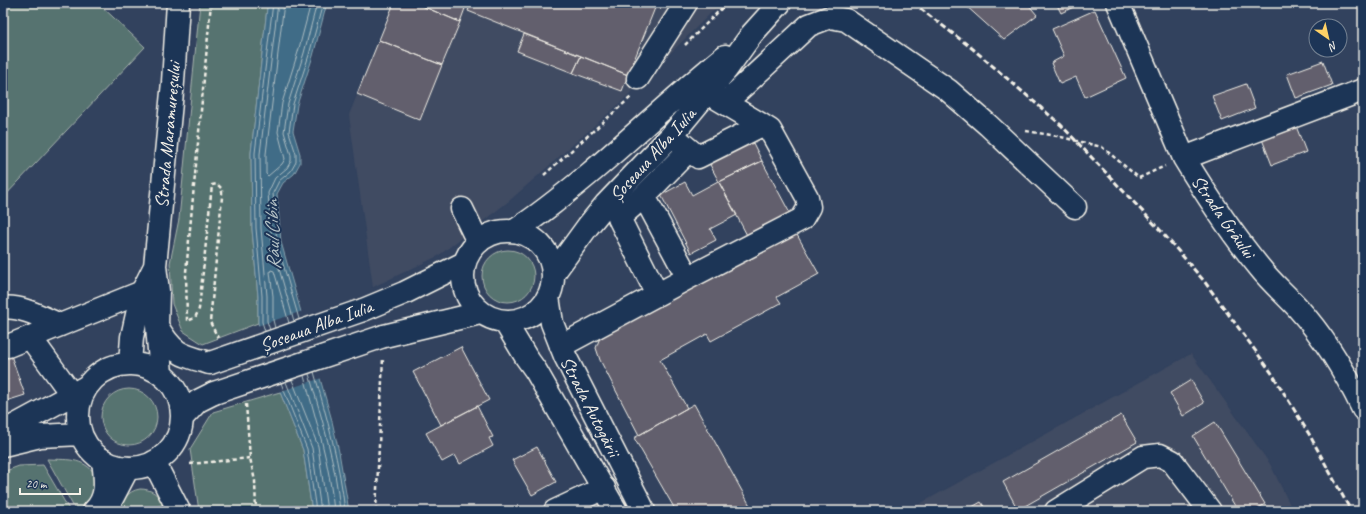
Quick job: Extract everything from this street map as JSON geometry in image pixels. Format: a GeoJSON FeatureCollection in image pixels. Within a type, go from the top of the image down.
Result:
{"type":"FeatureCollection","features":[{"type":"Feature","properties":{"kind":"main road","name":"Strada Maramureșului"},"geometry":{"type":"LineString","coordinates":[[163,375],[157,326],[158,291],[155,266],[173,82],[178,3]]}},
{"type":"Feature","properties":{"kind":"main road"},"geometry":{"type":"LineString","coordinates":[[638,78],[686,3]]}},
{"type":"Feature","properties":{"kind":"main road","name":"Șoseaua Alba Iulia"},"geometry":{"type":"LineString","coordinates":[[553,274],[588,226],[613,211],[672,135],[716,98],[726,70],[752,34],[780,3]]}},
{"type":"Feature","properties":{"kind":"main road","name":"Strada Grâului"},"geometry":{"type":"LineString","coordinates":[[1118,3],[1184,158],[1234,236],[1261,269],[1298,308],[1314,328],[1345,375],[1363,409]]}},
{"type":"Feature","properties":{"kind":"main road"},"geometry":{"type":"LineString","coordinates":[[561,346],[657,294],[802,219],[809,207],[807,197],[770,130],[716,98],[809,25],[830,17],[846,20],[948,90],[988,125],[1075,207]]}},
{"type":"Feature","properties":{"kind":"main road","name":"Șoseaua Alba Iulia"},"geometry":{"type":"LineString","coordinates":[[514,231],[538,216],[620,148],[694,81],[752,34]]}},
{"type":"Feature","properties":{"kind":"main road"},"geometry":{"type":"LineString","coordinates":[[1184,158],[1363,90]]}},
{"type":"Feature","properties":{"kind":"main road"},"geometry":{"type":"LineString","coordinates":[[672,135],[698,157],[762,125]]}},
{"type":"Feature","properties":{"kind":"main road"},"geometry":{"type":"LineString","coordinates":[[657,294],[613,211],[644,196],[689,150]]}},
{"type":"Feature","properties":{"kind":"main road"},"geometry":{"type":"LineString","coordinates":[[644,196],[688,278]]}},
{"type":"Feature","properties":{"kind":"main road"},"geometry":{"type":"LineString","coordinates":[[462,209],[478,242]]}},
{"type":"Feature","properties":{"kind":"main road"},"geometry":{"type":"LineString","coordinates":[[501,231],[514,231],[537,241],[545,250],[551,262],[553,274],[552,286],[548,297],[540,308],[530,316],[518,321],[505,322],[492,319],[480,313],[470,303],[464,290],[462,277],[464,263],[469,251],[478,242],[489,235],[501,231]]}},
{"type":"Feature","properties":{"kind":"main road","name":"Șoseaua Alba Iulia"},"geometry":{"type":"LineString","coordinates":[[163,375],[210,363],[363,310],[404,293],[464,263]]}},
{"type":"Feature","properties":{"kind":"main road","name":"Strada Maramureșului"},"geometry":{"type":"LineString","coordinates":[[130,364],[132,337],[142,292],[155,266]]}},
{"type":"Feature","properties":{"kind":"main road"},"geometry":{"type":"LineString","coordinates":[[8,346],[142,292]]}},
{"type":"Feature","properties":{"kind":"main road","name":"Strada Autogării"},"geometry":{"type":"LineString","coordinates":[[548,297],[552,323],[561,346],[644,511]]}},
{"type":"Feature","properties":{"kind":"main road"},"geometry":{"type":"LineString","coordinates":[[3,308],[9,307],[36,314],[60,325]]}},
{"type":"Feature","properties":{"kind":"main road","name":"Șoseaua Alba Iulia"},"geometry":{"type":"LineString","coordinates":[[182,418],[198,401],[214,393],[384,336],[480,313]]}},
{"type":"Feature","properties":{"kind":"main road","name":"Strada Autogării"},"geometry":{"type":"LineString","coordinates":[[505,322],[536,371],[616,511]]}},
{"type":"Feature","properties":{"kind":"main road"},"geometry":{"type":"LineString","coordinates":[[157,326],[172,348],[186,356],[210,363]]}},
{"type":"Feature","properties":{"kind":"main road"},"geometry":{"type":"LineString","coordinates":[[3,432],[79,391],[102,372],[115,366],[130,364],[146,366],[163,375],[174,388],[180,403],[182,418],[180,431],[174,443],[165,454],[154,462],[141,467],[128,468],[103,460],[94,454],[81,434],[79,391],[30,337]]}},
{"type":"Feature","properties":{"kind":"main road"},"geometry":{"type":"LineString","coordinates":[[3,445],[40,436],[81,434]]}},
{"type":"Feature","properties":{"kind":"main road"},"geometry":{"type":"LineString","coordinates":[[1056,511],[1143,457],[1160,455],[1172,461],[1210,511]]}},
{"type":"Feature","properties":{"kind":"main road"},"geometry":{"type":"LineString","coordinates":[[94,511],[100,506],[105,488],[103,460]]}},
{"type":"Feature","properties":{"kind":"main road"},"geometry":{"type":"LineString","coordinates":[[154,462],[179,511]]}},
{"type":"Feature","properties":{"kind":"main road"},"geometry":{"type":"LineString","coordinates":[[105,511],[128,468]]}},
{"type":"Feature","properties":{"kind":"main road"},"geometry":{"type":"LineString","coordinates":[[555,511],[604,488]]}},
{"type":"Feature","properties":{"kind":"path"},"geometry":{"type":"LineString","coordinates":[[211,3],[186,272],[187,321],[195,318],[199,309],[212,185],[217,184],[222,189],[222,197],[210,322],[222,344]]}},
{"type":"Feature","properties":{"kind":"path"},"geometry":{"type":"LineString","coordinates":[[1019,130],[1058,136],[1102,147],[1139,178],[1184,158]]}},
{"type":"Feature","properties":{"kind":"path"},"geometry":{"type":"LineString","coordinates":[[376,511],[384,336]]}},
{"type":"Feature","properties":{"kind":"path"},"geometry":{"type":"LineString","coordinates":[[246,403],[250,458],[255,481],[256,511]]}},
{"type":"Feature","properties":{"kind":"path"},"geometry":{"type":"LineString","coordinates":[[190,464],[250,458]]}},
{"type":"Feature","properties":{"kind":"shaded area"},"geometry":{"type":"Polygon","coordinates":[[[394,3],[721,3],[619,104],[509,201],[438,256],[373,287],[349,115],[394,3]]]}},
{"type":"Feature","properties":{"kind":"shaded area"},"geometry":{"type":"Polygon","coordinates":[[[1191,354],[1270,464],[1293,511],[907,511],[1191,354]]]}},
{"type":"Feature","properties":{"kind":"green space"},"geometry":{"type":"Polygon","coordinates":[[[3,3],[98,3],[145,47],[3,198],[3,3]]]}},
{"type":"Feature","properties":{"kind":"green space"},"geometry":{"type":"Polygon","coordinates":[[[200,3],[270,3],[267,8],[251,153],[252,229],[258,297],[258,323],[203,344],[183,331],[172,304],[170,263],[179,219],[200,3]]]}},
{"type":"Feature","properties":{"kind":"green space"},"geometry":{"type":"Polygon","coordinates":[[[508,250],[522,254],[530,262],[534,276],[530,290],[522,298],[508,302],[494,298],[486,290],[482,276],[486,262],[494,254],[508,250]]]}},
{"type":"Feature","properties":{"kind":"green space"},"geometry":{"type":"Polygon","coordinates":[[[123,389],[135,389],[145,393],[153,401],[157,411],[157,423],[153,433],[145,441],[135,445],[123,445],[113,441],[105,433],[101,423],[101,411],[105,401],[113,393],[123,389]]]}},
{"type":"Feature","properties":{"kind":"green space"},"geometry":{"type":"Polygon","coordinates":[[[280,392],[303,450],[312,511],[199,511],[190,449],[213,412],[280,392]]]}},
{"type":"Feature","properties":{"kind":"green space"},"geometry":{"type":"Polygon","coordinates":[[[47,459],[70,460],[82,463],[99,479],[87,511],[76,511],[47,459]]]}},
{"type":"Feature","properties":{"kind":"green space"},"geometry":{"type":"Polygon","coordinates":[[[43,465],[70,511],[19,511],[3,509],[3,472],[19,466],[43,465]]]}},
{"type":"Feature","properties":{"kind":"green space"},"geometry":{"type":"Polygon","coordinates":[[[140,489],[148,490],[157,495],[163,505],[140,511],[118,511],[129,494],[140,489]]]}},
{"type":"Feature","properties":{"kind":"water","name":"Râul Cibin"},"geometry":{"type":"Polygon","coordinates":[[[270,3],[327,3],[313,56],[297,105],[293,131],[300,154],[300,163],[294,174],[283,183],[277,194],[281,242],[331,417],[339,452],[349,511],[312,511],[303,450],[280,392],[258,323],[258,296],[252,229],[251,153],[267,8],[270,3]]]}},
{"type":"Feature","properties":{"kind":"pier"},"geometry":{"type":"Polygon","coordinates":[[[303,311],[322,378],[278,392],[257,326],[303,311]]]}},
{"type":"Feature","properties":{"kind":"building"},"geometry":{"type":"Polygon","coordinates":[[[394,3],[415,3],[460,22],[442,65],[379,40],[394,3]]]}},
{"type":"Feature","properties":{"kind":"building"},"geometry":{"type":"Polygon","coordinates":[[[415,3],[467,3],[460,22],[415,3]]]}},
{"type":"Feature","properties":{"kind":"building"},"geometry":{"type":"Polygon","coordinates":[[[471,3],[657,3],[628,75],[468,11],[471,3]]]}},
{"type":"Feature","properties":{"kind":"building"},"geometry":{"type":"Polygon","coordinates":[[[967,3],[1027,3],[1037,15],[1004,40],[965,5],[967,3]]]}},
{"type":"Feature","properties":{"kind":"building"},"geometry":{"type":"Polygon","coordinates":[[[1056,3],[1082,3],[1061,13],[1056,3]]]}},
{"type":"Feature","properties":{"kind":"building"},"geometry":{"type":"Polygon","coordinates":[[[1095,10],[1126,78],[1085,97],[1076,77],[1060,84],[1051,63],[1064,56],[1052,29],[1095,10]]]}},
{"type":"Feature","properties":{"kind":"building"},"geometry":{"type":"Polygon","coordinates":[[[524,34],[581,56],[573,73],[517,51],[524,34]]]}},
{"type":"Feature","properties":{"kind":"building"},"geometry":{"type":"Polygon","coordinates":[[[379,40],[442,65],[420,120],[357,94],[379,40]]]}},
{"type":"Feature","properties":{"kind":"building"},"geometry":{"type":"Polygon","coordinates":[[[581,56],[628,75],[622,91],[573,73],[581,56]]]}},
{"type":"Feature","properties":{"kind":"building"},"geometry":{"type":"Polygon","coordinates":[[[1323,61],[1332,85],[1296,98],[1287,74],[1323,61]]]}},
{"type":"Feature","properties":{"kind":"building"},"geometry":{"type":"Polygon","coordinates":[[[1246,84],[1255,108],[1222,121],[1212,96],[1246,84]]]}},
{"type":"Feature","properties":{"kind":"building"},"geometry":{"type":"Polygon","coordinates":[[[1294,121],[1306,152],[1272,165],[1260,134],[1294,121]]]}},
{"type":"Feature","properties":{"kind":"building"},"geometry":{"type":"Polygon","coordinates":[[[750,137],[762,161],[719,182],[707,159],[750,137]]]}},
{"type":"Feature","properties":{"kind":"building"},"geometry":{"type":"Polygon","coordinates":[[[762,161],[793,219],[750,241],[719,182],[762,161]]]}},
{"type":"Feature","properties":{"kind":"building"},"geometry":{"type":"Polygon","coordinates":[[[718,181],[737,215],[710,229],[716,240],[691,253],[661,195],[685,182],[692,195],[718,181]]]}},
{"type":"Feature","properties":{"kind":"building"},"geometry":{"type":"Polygon","coordinates":[[[796,233],[819,274],[777,297],[781,303],[711,341],[707,334],[660,360],[687,408],[639,435],[600,360],[596,348],[599,340],[609,331],[796,233]]]}},
{"type":"Feature","properties":{"kind":"building"},"geometry":{"type":"Polygon","coordinates":[[[3,333],[25,395],[3,402],[3,333]]]}},
{"type":"Feature","properties":{"kind":"building"},"geometry":{"type":"Polygon","coordinates":[[[461,347],[489,400],[441,425],[413,372],[461,347]]]}},
{"type":"Feature","properties":{"kind":"building"},"geometry":{"type":"Polygon","coordinates":[[[1191,380],[1204,403],[1183,416],[1170,393],[1191,380]]]}},
{"type":"Feature","properties":{"kind":"building"},"geometry":{"type":"Polygon","coordinates":[[[694,404],[753,511],[676,511],[634,438],[694,404]]]}},
{"type":"Feature","properties":{"kind":"building"},"geometry":{"type":"Polygon","coordinates":[[[477,406],[493,437],[489,438],[493,446],[460,464],[455,455],[442,462],[426,433],[477,406]]]}},
{"type":"Feature","properties":{"kind":"building"},"geometry":{"type":"Polygon","coordinates":[[[1121,415],[1137,442],[1018,510],[1003,482],[1121,415]]]}},
{"type":"Feature","properties":{"kind":"building"},"geometry":{"type":"Polygon","coordinates":[[[1215,422],[1265,504],[1254,511],[1238,511],[1193,436],[1215,422]]]}},
{"type":"Feature","properties":{"kind":"building"},"geometry":{"type":"Polygon","coordinates":[[[537,447],[556,482],[532,495],[512,460],[537,447]]]}},
{"type":"Feature","properties":{"kind":"building"},"geometry":{"type":"Polygon","coordinates":[[[981,502],[987,511],[965,511],[981,502]]]}},
{"type":"Feature","properties":{"kind":"railway"},"geometry":{"type":"LineString","coordinates":[[913,3],[973,49],[1061,125],[1161,231],[1204,281],[1271,372],[1309,434],[1351,511]]}}]}
